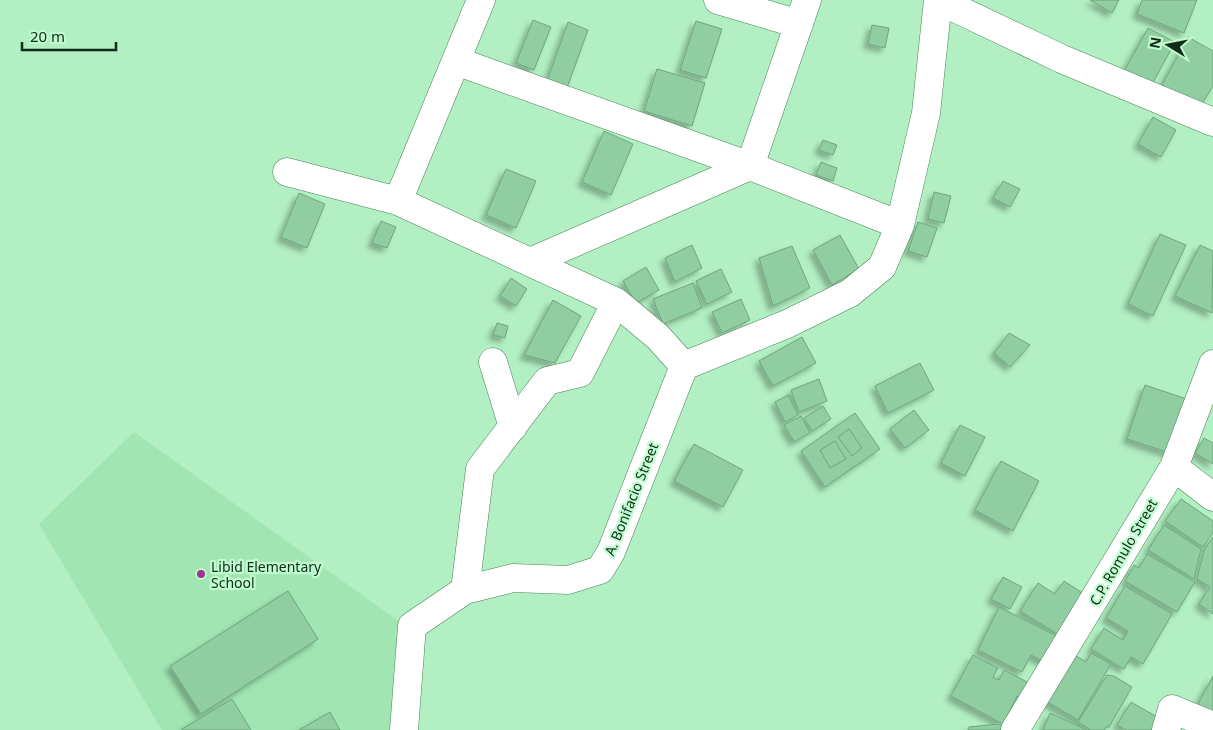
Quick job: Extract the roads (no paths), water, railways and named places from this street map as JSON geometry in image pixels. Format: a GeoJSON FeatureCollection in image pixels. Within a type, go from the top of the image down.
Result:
{"type":"FeatureCollection","features":[{"type":"Feature","properties":{"kind":"street"},"geometry":{"type":"LineString","coordinates":[[398,201],[481,0]]}},
{"type":"Feature","properties":{"kind":"street"},"geometry":{"type":"LineString","coordinates":[[530,262],[750,166],[803,12],[718,0]]}},
{"type":"Feature","properties":{"kind":"street"},"geometry":{"type":"LineString","coordinates":[[287,172],[398,201],[616,302],[658,337],[684,366],[787,324],[850,294],[882,267],[900,225],[926,114],[938,0],[1062,59],[1213,122]]}},
{"type":"Feature","properties":{"kind":"street"},"geometry":{"type":"LineString","coordinates":[[456,62],[750,166],[900,225]]}},
{"type":"Feature","properties":{"kind":"street"},"geometry":{"type":"LineString","coordinates":[[465,590],[480,469],[547,381],[580,373],[616,302]]}},
{"type":"Feature","properties":{"kind":"street"},"geometry":{"type":"LineString","coordinates":[[493,362],[513,427]]}},
{"type":"Feature","properties":{"kind":"street","name":"C.P. Romulo Street"},"geometry":{"type":"LineString","coordinates":[[1015,730],[1174,467],[1213,364]]}},
{"type":"Feature","properties":{"kind":"street","name":"A. Bonifacio Street"},"geometry":{"type":"LineString","coordinates":[[404,730],[412,626],[465,590],[513,578],[568,580],[600,570],[611,552],[684,366]]}},
{"type":"Feature","properties":{"kind":"street"},"geometry":{"type":"LineString","coordinates":[[1174,467],[1213,497]]}},
{"type":"Feature","properties":{"kind":"street"},"geometry":{"type":"LineString","coordinates":[[1166,730],[1172,709],[1213,726]]}},
{"type":"Feature","properties":{"kind":"place","name":"Libid Elementary School"},"geometry":{"type":"Point","coordinates":[201,574]}}]}
